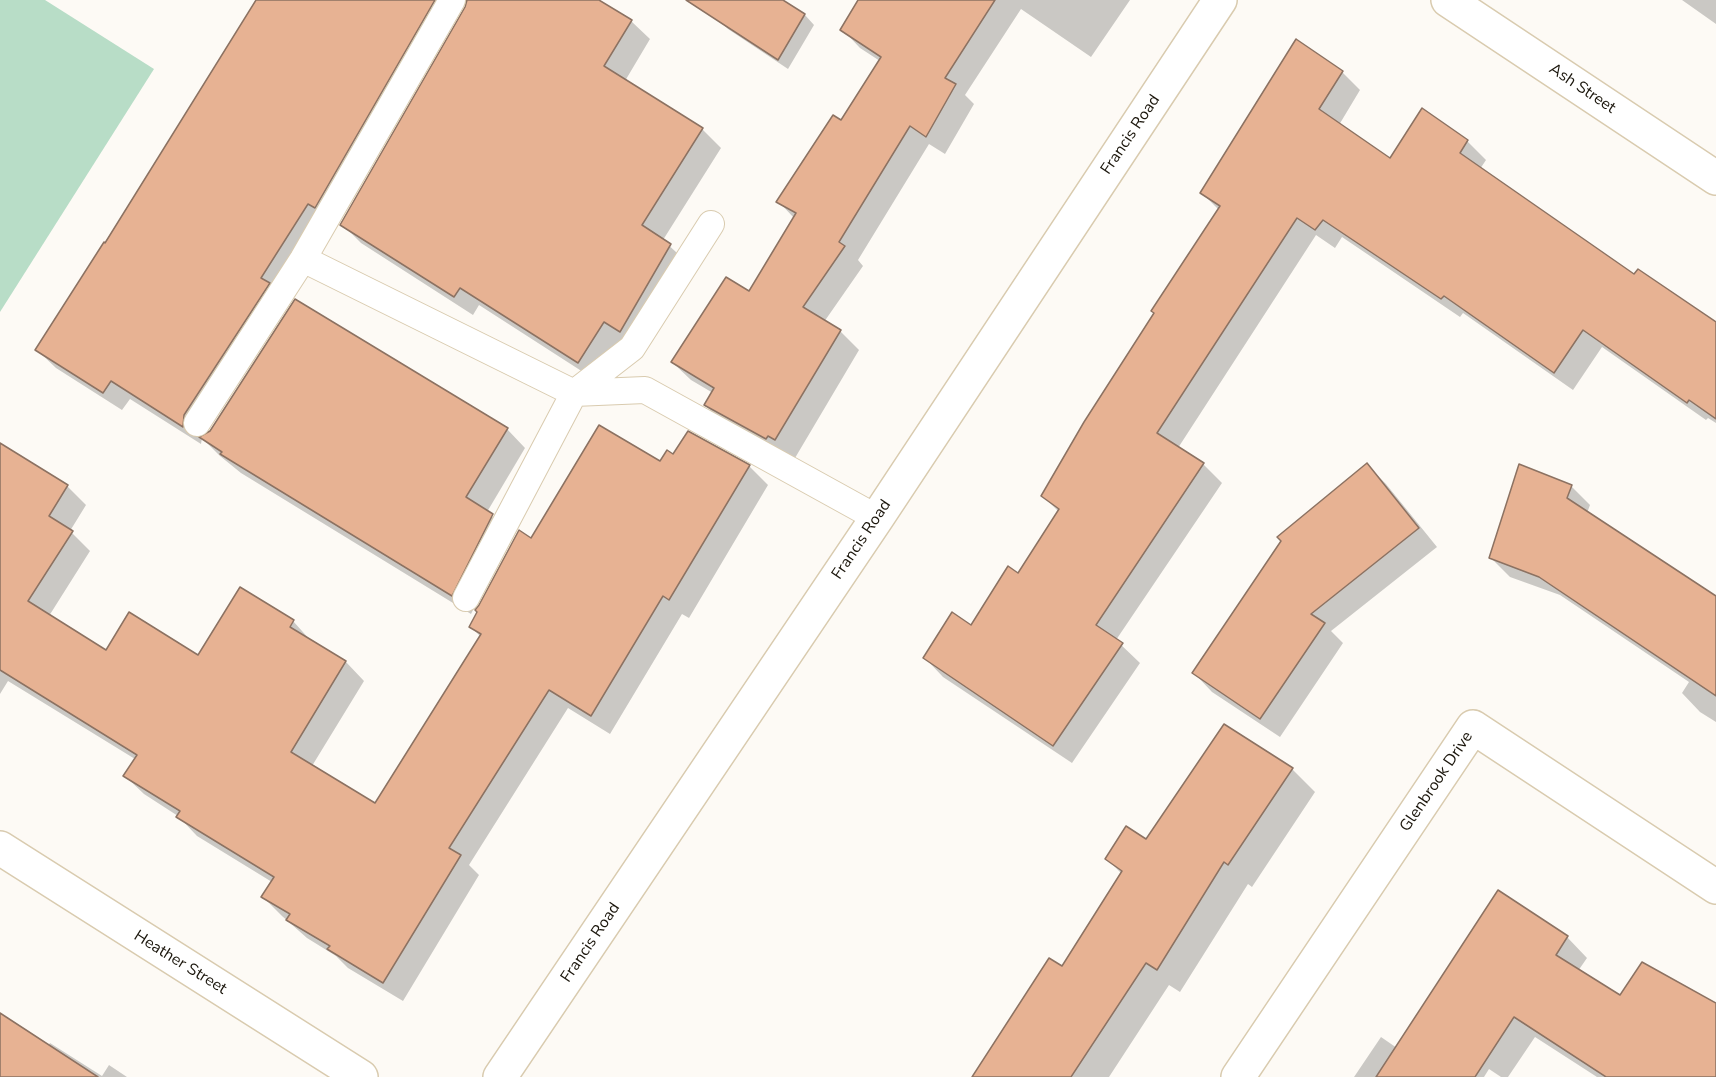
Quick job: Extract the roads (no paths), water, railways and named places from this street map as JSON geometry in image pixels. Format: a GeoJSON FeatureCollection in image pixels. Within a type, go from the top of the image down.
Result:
{"type":"FeatureCollection","features":[{"type":"Feature","properties":{"kind":"street","name":"Francis Road"},"geometry":{"type":"LineString","coordinates":[[500,1077],[877,518],[1220,0]]}},
{"type":"Feature","properties":{"kind":"street","name":"Ash Street"},"geometry":{"type":"LineString","coordinates":[[1448,0],[1716,178]]}},
{"type":"Feature","properties":{"kind":"street","name":"Glenbrook Drive"},"geometry":{"type":"LineString","coordinates":[[1238,1077],[1473,727],[1716,887]]}},
{"type":"Feature","properties":{"kind":"street","name":"Heather Street"},"geometry":{"type":"LineString","coordinates":[[0,848],[361,1077]]}},
{"type":"Feature","properties":{"kind":"lane"},"geometry":{"type":"LineString","coordinates":[[197,423],[303,259],[452,0]]}},
{"type":"Feature","properties":{"kind":"lane"},"geometry":{"type":"LineString","coordinates":[[466,598],[574,393],[632,348],[711,224]]}},
{"type":"Feature","properties":{"kind":"lane"},"geometry":{"type":"LineString","coordinates":[[303,259],[574,393],[645,390],[877,518]]}}]}
